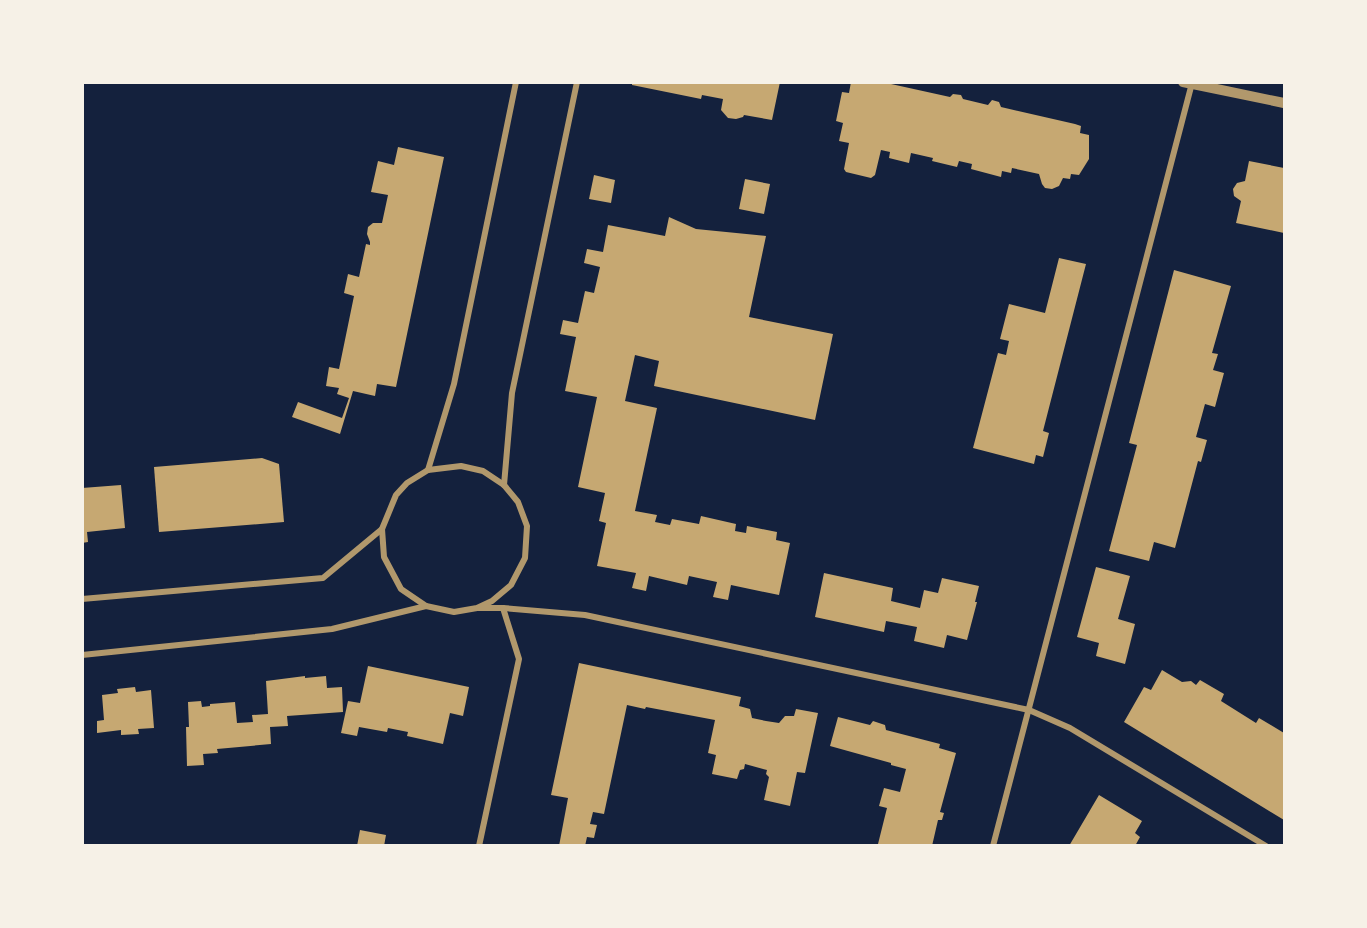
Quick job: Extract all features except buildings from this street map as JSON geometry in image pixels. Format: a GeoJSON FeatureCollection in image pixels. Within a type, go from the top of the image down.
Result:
{"type":"FeatureCollection","features":[{"type":"Feature","properties":{"kind":"street"},"geometry":{"type":"LineString","coordinates":[[428,470],[454,384],[516,82]]}},
{"type":"Feature","properties":{"kind":"street"},"geometry":{"type":"LineString","coordinates":[[504,485],[512,393],[577,82]]}},
{"type":"Feature","properties":{"kind":"street"},"geometry":{"type":"LineString","coordinates":[[993,846],[1189,83],[1284,103]]}},
{"type":"Feature","properties":{"kind":"street"},"geometry":{"type":"LineString","coordinates":[[477,608],[492,601],[511,585],[525,558],[527,526],[518,502],[504,485],[483,471],[462,466],[428,470],[407,483],[396,495],[382,529],[384,557],[401,589],[426,606],[454,612],[477,608],[503,608],[585,615],[1029,710],[1070,728],[1266,846]]}},
{"type":"Feature","properties":{"kind":"street"},"geometry":{"type":"LineString","coordinates":[[82,599],[322,578],[382,529]]}},
{"type":"Feature","properties":{"kind":"street"},"geometry":{"type":"LineString","coordinates":[[82,655],[332,629],[426,606]]}},
{"type":"Feature","properties":{"kind":"street"},"geometry":{"type":"LineString","coordinates":[[479,846],[519,659],[503,608]]}}]}
